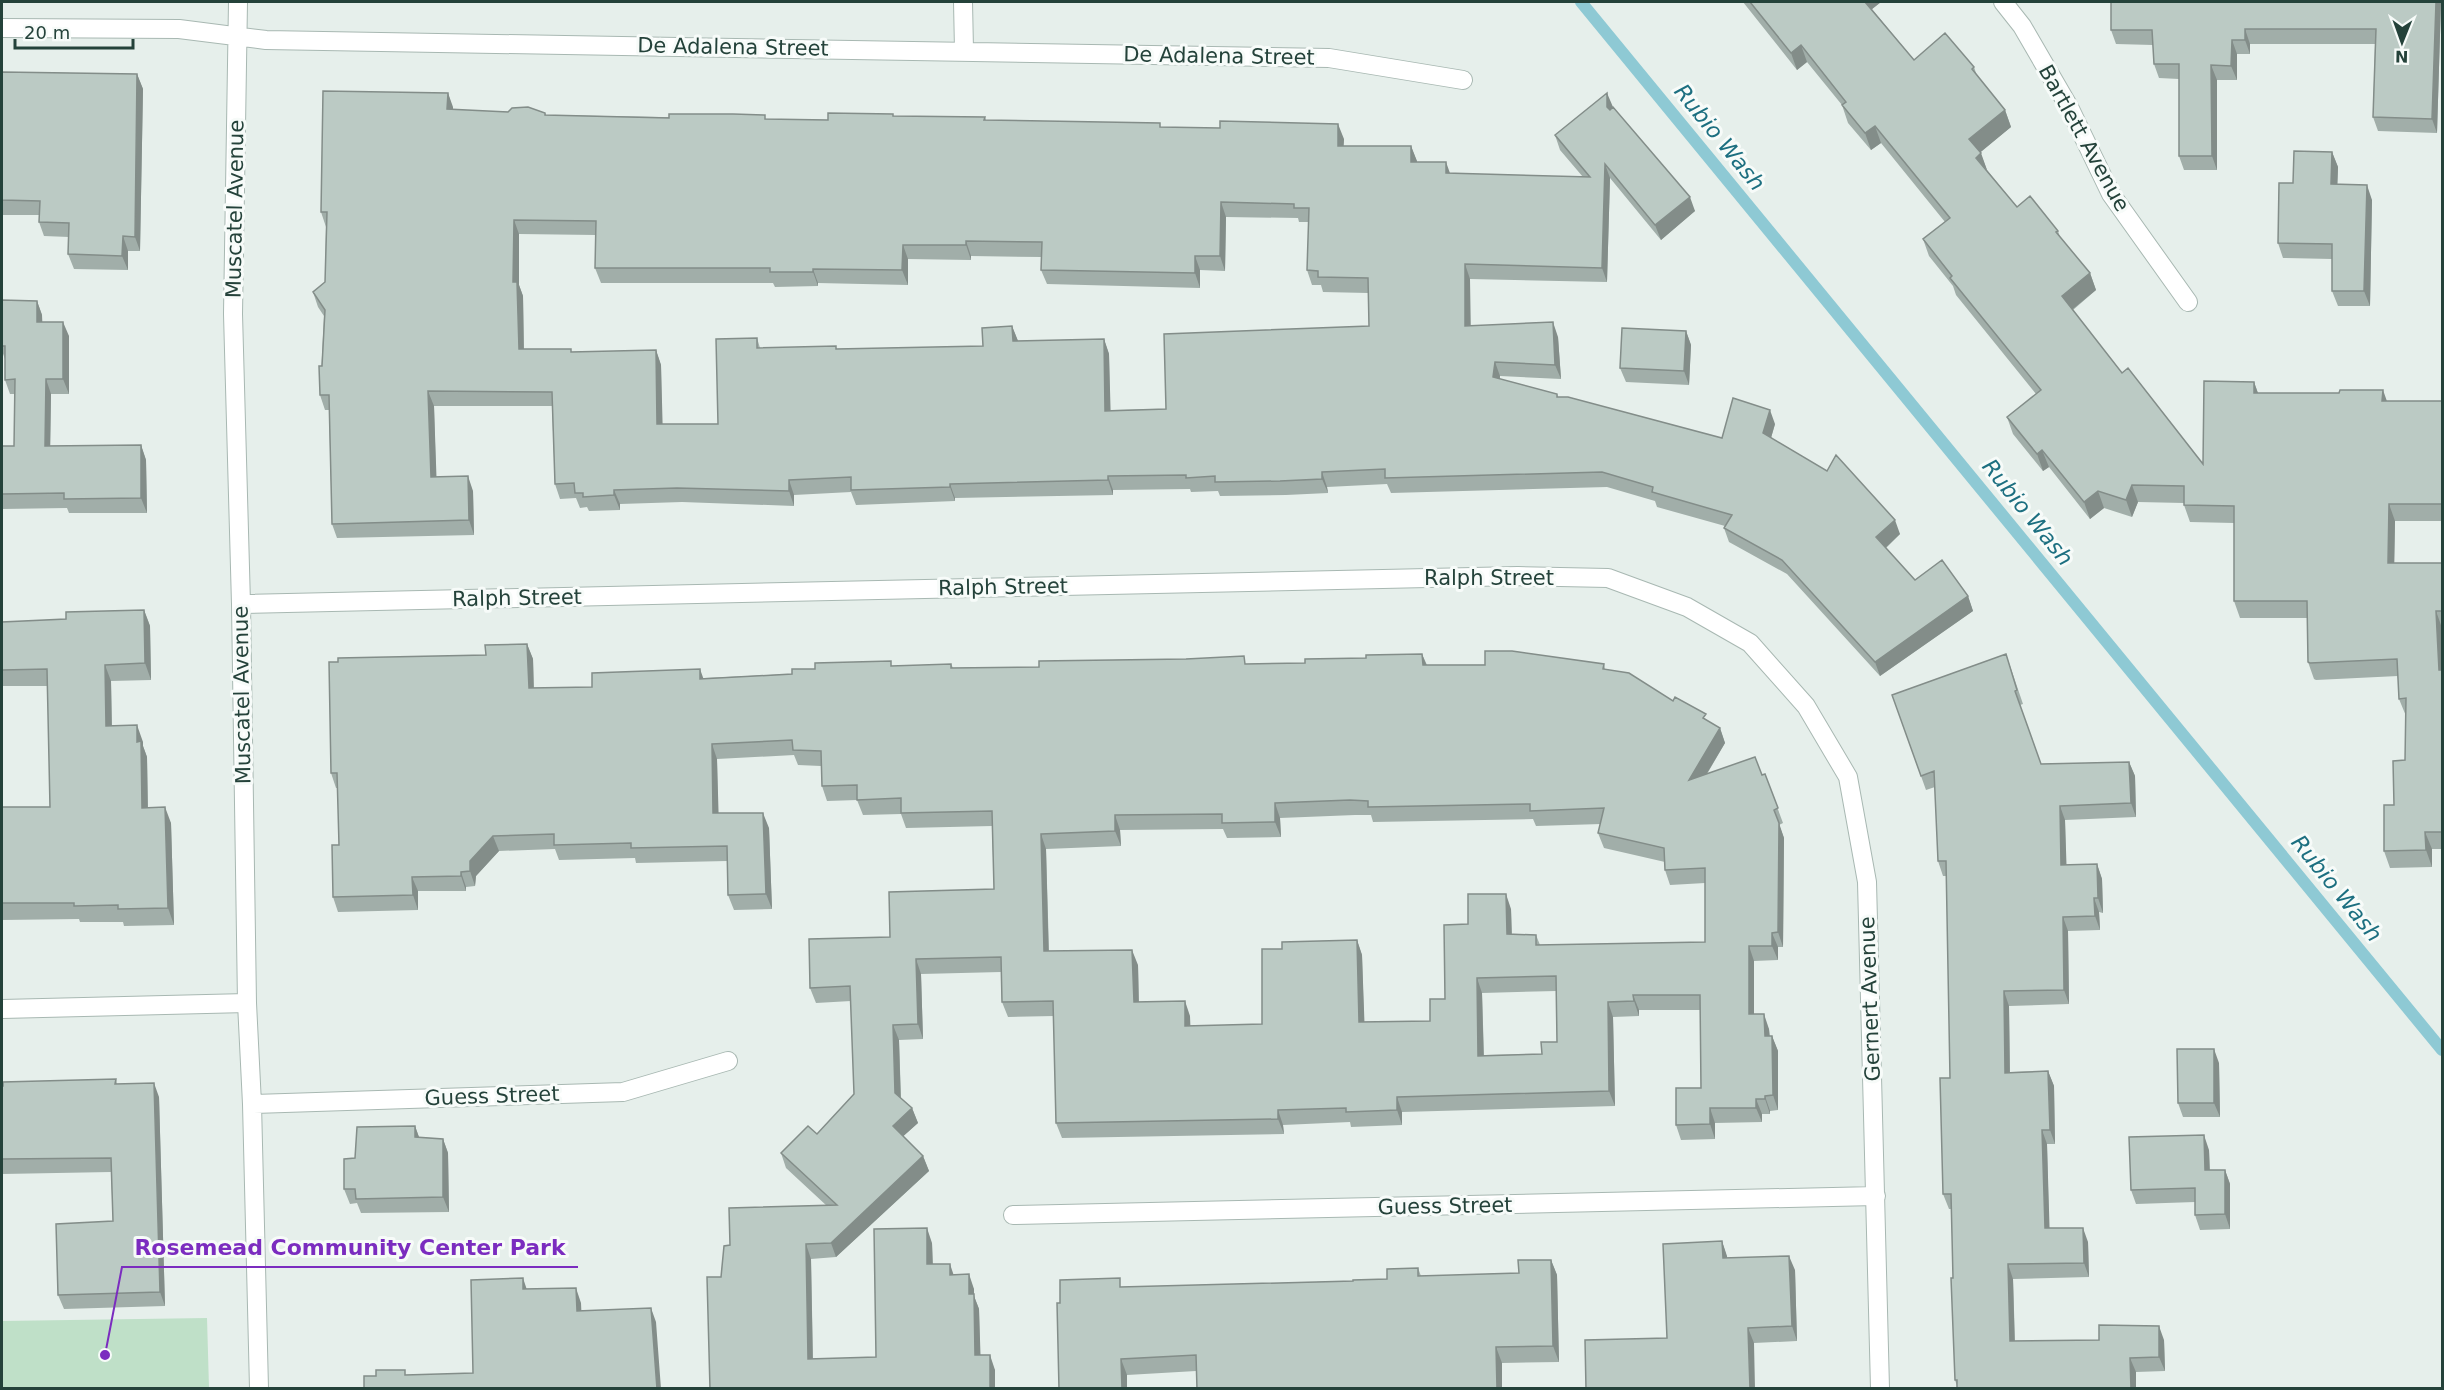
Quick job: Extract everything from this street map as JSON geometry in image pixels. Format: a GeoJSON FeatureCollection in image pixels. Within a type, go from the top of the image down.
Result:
{"type":"FeatureCollection","features":[{"type":"Feature","properties":{"kind":"street","name":"Muscatel Avenue"},"geometry":{"type":"LineString","coordinates":[[238,2],[233,314],[241,604],[247,1003],[260,1389]]}},
{"type":"Feature","properties":{"kind":"street"},"geometry":{"type":"LineString","coordinates":[[963,2],[963,50]]}},
{"type":"Feature","properties":{"kind":"street","name":"Bartlett Avenue"},"geometry":{"type":"LineString","coordinates":[[2003,2],[2022,26],[2069,107],[2111,194],[2188,302]]}},
{"type":"Feature","properties":{"kind":"street","name":"De Adalena Street"},"geometry":{"type":"LineString","coordinates":[[2,27],[178,29],[266,40],[963,50],[1329,58],[1463,81]]}},
{"type":"Feature","properties":{"kind":"street","name":"Ralph Street"},"geometry":{"type":"LineString","coordinates":[[241,604],[1506,576],[1608,578],[1687,607],[1750,644]]}},
{"type":"Feature","properties":{"kind":"street","name":"Gernert Avenue"},"geometry":{"type":"LineString","coordinates":[[1750,644],[1806,706],[1848,777],[1867,882],[1880,1389]]}},
{"type":"Feature","properties":{"kind":"street"},"geometry":{"type":"LineString","coordinates":[[2,1009],[247,1003]]}},
{"type":"Feature","properties":{"kind":"street","name":"Guess Street"},"geometry":{"type":"LineString","coordinates":[[252,1104],[623,1092],[728,1060]]}},
{"type":"Feature","properties":{"kind":"street","name":"Guess Street"},"geometry":{"type":"LineString","coordinates":[[1013,1215],[1876,1196]]}},
{"type":"Feature","properties":{"kind":"green space"},"geometry":{"type":"Polygon","coordinates":[[[207,1318],[209,1388],[2,1388],[2,1321],[207,1318]]]}},
{"type":"Feature","properties":{"kind":"building"},"geometry":{"type":"Polygon","coordinates":[[[1750,2],[1865,2],[1914,60],[1945,33],[1974,67],[1972,69],[2005,110],[1969,139],[1981,153],[1976,158],[2017,207],[2030,196],[2090,273],[2062,296],[2122,373],[2128,368],[2203,464],[2204,381],[2254,382],[2254,393],[2339,393],[2340,390],[2383,390],[2382,401],[2442,401],[2442,504],[2389,504],[2388,563],[2442,563],[2442,611],[2436,611],[2439,670],[2442,670],[2442,832],[2425,832],[2426,850],[2384,851],[2384,805],[2394,805],[2393,761],[2405,760],[2406,698],[2399,699],[2397,659],[2310,663],[2308,662],[2307,601],[2234,601],[2234,506],[2184,505],[2184,486],[2132,485],[2126,500],[2098,491],[2084,502],[2042,450],[2037,454],[2007,417],[2041,390],[1950,278],[1952,276],[1923,239],[1950,218],[1875,126],[1865,133],[1842,105],[1846,102],[1801,45],[1791,53],[1750,2]]]}},
{"type":"Feature","properties":{"kind":"building"},"geometry":{"type":"Polygon","coordinates":[[[2111,2],[2436,2],[2432,119],[2373,117],[2376,29],[2245,29],[2245,40],[2232,40],[2231,66],[2211,65],[2212,156],[2179,156],[2179,64],[2154,64],[2152,30],[2111,30],[2111,2]]]}},
{"type":"Feature","properties":{"kind":"building"},"geometry":{"type":"Polygon","coordinates":[[[2,72],[137,74],[135,237],[123,236],[122,256],[68,254],[69,223],[39,222],[40,201],[2,200],[2,72]]]}},
{"type":"Feature","properties":{"kind":"building"},"geometry":{"type":"Polygon","coordinates":[[[323,91],[448,93],[447,109],[508,112],[512,108],[528,107],[545,113],[545,115],[669,118],[669,114],[733,114],[765,115],[765,119],[828,120],[828,113],[893,114],[893,116],[985,117],[984,120],[1160,123],[1160,127],[1220,128],[1220,121],[1338,124],[1338,146],[1411,146],[1411,162],[1446,162],[1446,173],[1590,177],[1555,135],[1607,93],[1607,107],[1610,110],[1613,107],[1690,197],[1655,225],[1605,164],[1602,268],[1465,264],[1465,326],[1553,322],[1555,365],[1495,362],[1493,377],[1557,394],[1557,397],[1568,397],[1722,438],[1733,398],[1770,410],[1763,433],[1827,471],[1836,455],[1895,520],[1876,537],[1915,580],[1942,560],[1968,596],[1875,662],[1782,560],[1724,528],[1732,515],[1652,492],[1653,487],[1602,472],[1385,478],[1385,469],[1322,472],[1322,479],[1280,481],[1215,482],[1215,476],[1186,478],[1186,475],[1108,476],[1108,480],[950,484],[950,487],[851,490],[851,477],[789,480],[789,491],[677,488],[614,490],[614,495],[583,497],[583,493],[575,493],[574,483],[555,484],[552,392],[428,391],[431,477],[468,476],[469,520],[332,524],[329,395],[320,395],[319,366],[322,366],[325,310],[313,292],[325,282],[327,212],[321,212],[323,91]],[[1221,202],[1220,256],[1195,256],[1195,273],[1041,270],[1042,242],[966,241],[966,245],[903,245],[902,270],[813,269],[813,272],[770,272],[770,268],[595,268],[596,221],[514,220],[513,282],[517,282],[519,349],[571,349],[571,352],[656,350],[657,424],[718,424],[716,339],[757,338],[757,348],[983,346],[982,328],[1012,326],[1013,341],[1104,339],[1105,411],[1166,409],[1164,334],[1369,326],[1368,278],[1318,277],[1318,271],[1307,270],[1309,208],[1294,208],[1294,204],[1221,202]]]}},
{"type":"Feature","properties":{"kind":"building"},"geometry":{"type":"Polygon","coordinates":[[[2294,151],[2332,152],[2331,184],[2367,185],[2364,291],[2332,291],[2332,244],[2278,243],[2279,183],[2293,183],[2294,151]]]}},
{"type":"Feature","properties":{"kind":"building"},"geometry":{"type":"Polygon","coordinates":[[[2,300],[37,301],[37,322],[63,322],[63,379],[46,379],[45,446],[141,445],[141,498],[64,499],[64,493],[2,494],[2,446],[14,446],[15,379],[5,380],[2,300]]]}},
{"type":"Feature","properties":{"kind":"building"},"geometry":{"type":"Polygon","coordinates":[[[1622,328],[1686,331],[1684,371],[1620,368],[1622,328]]]}},
{"type":"Feature","properties":{"kind":"building"},"geometry":{"type":"Polygon","coordinates":[[[144,610],[145,663],[105,665],[106,726],[137,725],[137,742],[141,741],[142,808],[165,807],[168,908],[118,909],[118,905],[2,903],[2,807],[50,807],[47,669],[2,670],[2,622],[66,619],[66,612],[144,610]]]}},
{"type":"Feature","properties":{"kind":"building"},"geometry":{"type":"Polygon","coordinates":[[[527,644],[529,688],[592,687],[592,673],[700,669],[700,679],[792,674],[792,669],[815,669],[815,663],[891,661],[891,666],[951,664],[951,668],[1039,667],[1039,661],[1244,656],[1245,664],[1305,663],[1305,659],[1422,654],[1423,665],[1485,665],[1485,651],[1512,651],[1604,664],[1603,669],[1629,673],[1673,701],[1675,697],[1706,714],[1703,718],[1720,728],[1689,780],[1755,757],[1762,775],[1765,774],[1778,808],[1774,810],[1779,823],[1778,932],[1772,933],[1772,946],[1749,946],[1749,1014],[1764,1014],[1765,1036],[1772,1036],[1773,1095],[1765,1096],[1765,1099],[1756,1099],[1756,1108],[1710,1108],[1710,1124],[1676,1125],[1676,1088],[1701,1088],[1700,995],[1633,995],[1634,1001],[1608,1002],[1609,1091],[1397,1097],[1397,1110],[1346,1112],[1346,1108],[1278,1110],[1278,1119],[1056,1123],[1053,1001],[1002,1002],[1001,957],[916,959],[918,1024],[893,1025],[895,1093],[912,1108],[893,1126],[923,1156],[831,1243],[806,1244],[808,1359],[876,1357],[874,1229],[927,1228],[927,1264],[950,1264],[950,1275],[969,1274],[969,1294],[974,1294],[975,1355],[990,1355],[990,1389],[710,1389],[707,1277],[721,1277],[724,1246],[730,1245],[729,1208],[837,1205],[781,1153],[808,1126],[817,1134],[854,1094],[850,986],[810,988],[809,939],[890,937],[889,892],[994,889],[992,811],[901,813],[901,798],[857,800],[857,785],[822,786],[821,751],[793,750],[792,740],[712,744],[713,813],[763,813],[766,894],[728,895],[727,846],[631,848],[631,843],[554,845],[554,834],[493,836],[470,861],[470,871],[461,872],[461,876],[412,877],[413,895],[333,897],[332,845],[339,845],[337,773],[331,773],[329,662],[338,662],[338,658],[486,655],[485,645],[527,644]],[[1368,801],[1275,803],[1275,822],[1222,823],[1222,814],[1115,815],[1115,831],[1041,834],[1044,951],[1132,950],[1134,1002],[1185,1001],[1185,1026],[1262,1024],[1262,949],[1282,949],[1282,942],[1357,940],[1359,1022],[1430,1021],[1430,999],[1445,999],[1444,925],[1468,924],[1468,894],[1506,894],[1507,934],[1536,935],[1536,945],[1705,942],[1705,868],[1665,870],[1664,848],[1598,833],[1604,808],[1530,811],[1530,804],[1368,807],[1368,801]],[[1556,976],[1477,978],[1478,1056],[1542,1054],[1541,1042],[1557,1042],[1556,976]]]}},
{"type":"Feature","properties":{"kind":"building"},"geometry":{"type":"Polygon","coordinates":[[[2006,654],[2017,690],[2015,691],[2041,764],[2129,762],[2131,803],[2060,806],[2061,865],[2097,864],[2098,898],[2094,898],[2095,916],[2063,917],[2064,990],[2004,991],[2005,1073],[2048,1071],[2050,1130],[2042,1130],[2045,1228],[2083,1228],[2084,1263],[2008,1264],[2010,1341],[2099,1340],[2099,1325],[2159,1326],[2159,1357],[2130,1358],[2131,1389],[1957,1389],[1957,1380],[1955,1380],[1951,1278],[1953,1278],[1951,1194],[1943,1194],[1940,1078],[1950,1078],[1946,861],[1938,861],[1934,771],[1921,776],[1892,695],[2006,654]]]}},
{"type":"Feature","properties":{"kind":"building"},"geometry":{"type":"Polygon","coordinates":[[[2177,1049],[2214,1049],[2214,1103],[2178,1103],[2177,1049]]]}},
{"type":"Feature","properties":{"kind":"building"},"geometry":{"type":"Polygon","coordinates":[[[116,1079],[115,1084],[154,1083],[160,1292],[58,1295],[56,1224],[113,1221],[111,1158],[2,1159],[3,1082],[116,1079]]]}},
{"type":"Feature","properties":{"kind":"building"},"geometry":{"type":"Polygon","coordinates":[[[415,1126],[415,1137],[443,1139],[443,1197],[356,1199],[355,1189],[344,1189],[344,1159],[355,1158],[357,1127],[415,1126]]]}},
{"type":"Feature","properties":{"kind":"building"},"geometry":{"type":"Polygon","coordinates":[[[2204,1135],[2205,1170],[2225,1170],[2225,1214],[2195,1215],[2195,1188],[2131,1190],[2129,1137],[2204,1135]]]}},
{"type":"Feature","properties":{"kind":"building"},"geometry":{"type":"Polygon","coordinates":[[[1722,1241],[1723,1258],[1789,1256],[1792,1326],[1748,1328],[1750,1389],[1586,1389],[1585,1340],[1667,1338],[1663,1244],[1722,1241]]]}},
{"type":"Feature","properties":{"kind":"building"},"geometry":{"type":"Polygon","coordinates":[[[1518,1260],[1551,1260],[1553,1346],[1496,1347],[1497,1389],[1197,1389],[1196,1355],[1121,1359],[1122,1389],[1059,1389],[1057,1303],[1060,1303],[1060,1280],[1120,1278],[1120,1287],[1353,1281],[1387,1279],[1387,1269],[1418,1268],[1418,1276],[1519,1273],[1518,1260]]]}},
{"type":"Feature","properties":{"kind":"building"},"geometry":{"type":"Polygon","coordinates":[[[523,1278],[523,1289],[576,1288],[577,1311],[651,1308],[657,1389],[364,1389],[364,1376],[376,1376],[376,1370],[405,1370],[405,1375],[473,1373],[471,1280],[523,1278]]]}},
{"type":"Feature","properties":{"kind":"waterway","name":"Rubio Wash"},"geometry":{"type":"LineString","coordinates":[[1581,2],[2442,1050]]}},
{"type":"Feature","properties":{"kind":"place","name":"Rosemead Community Center Park"},"geometry":{"type":"Point","coordinates":[105,1355]}}]}
